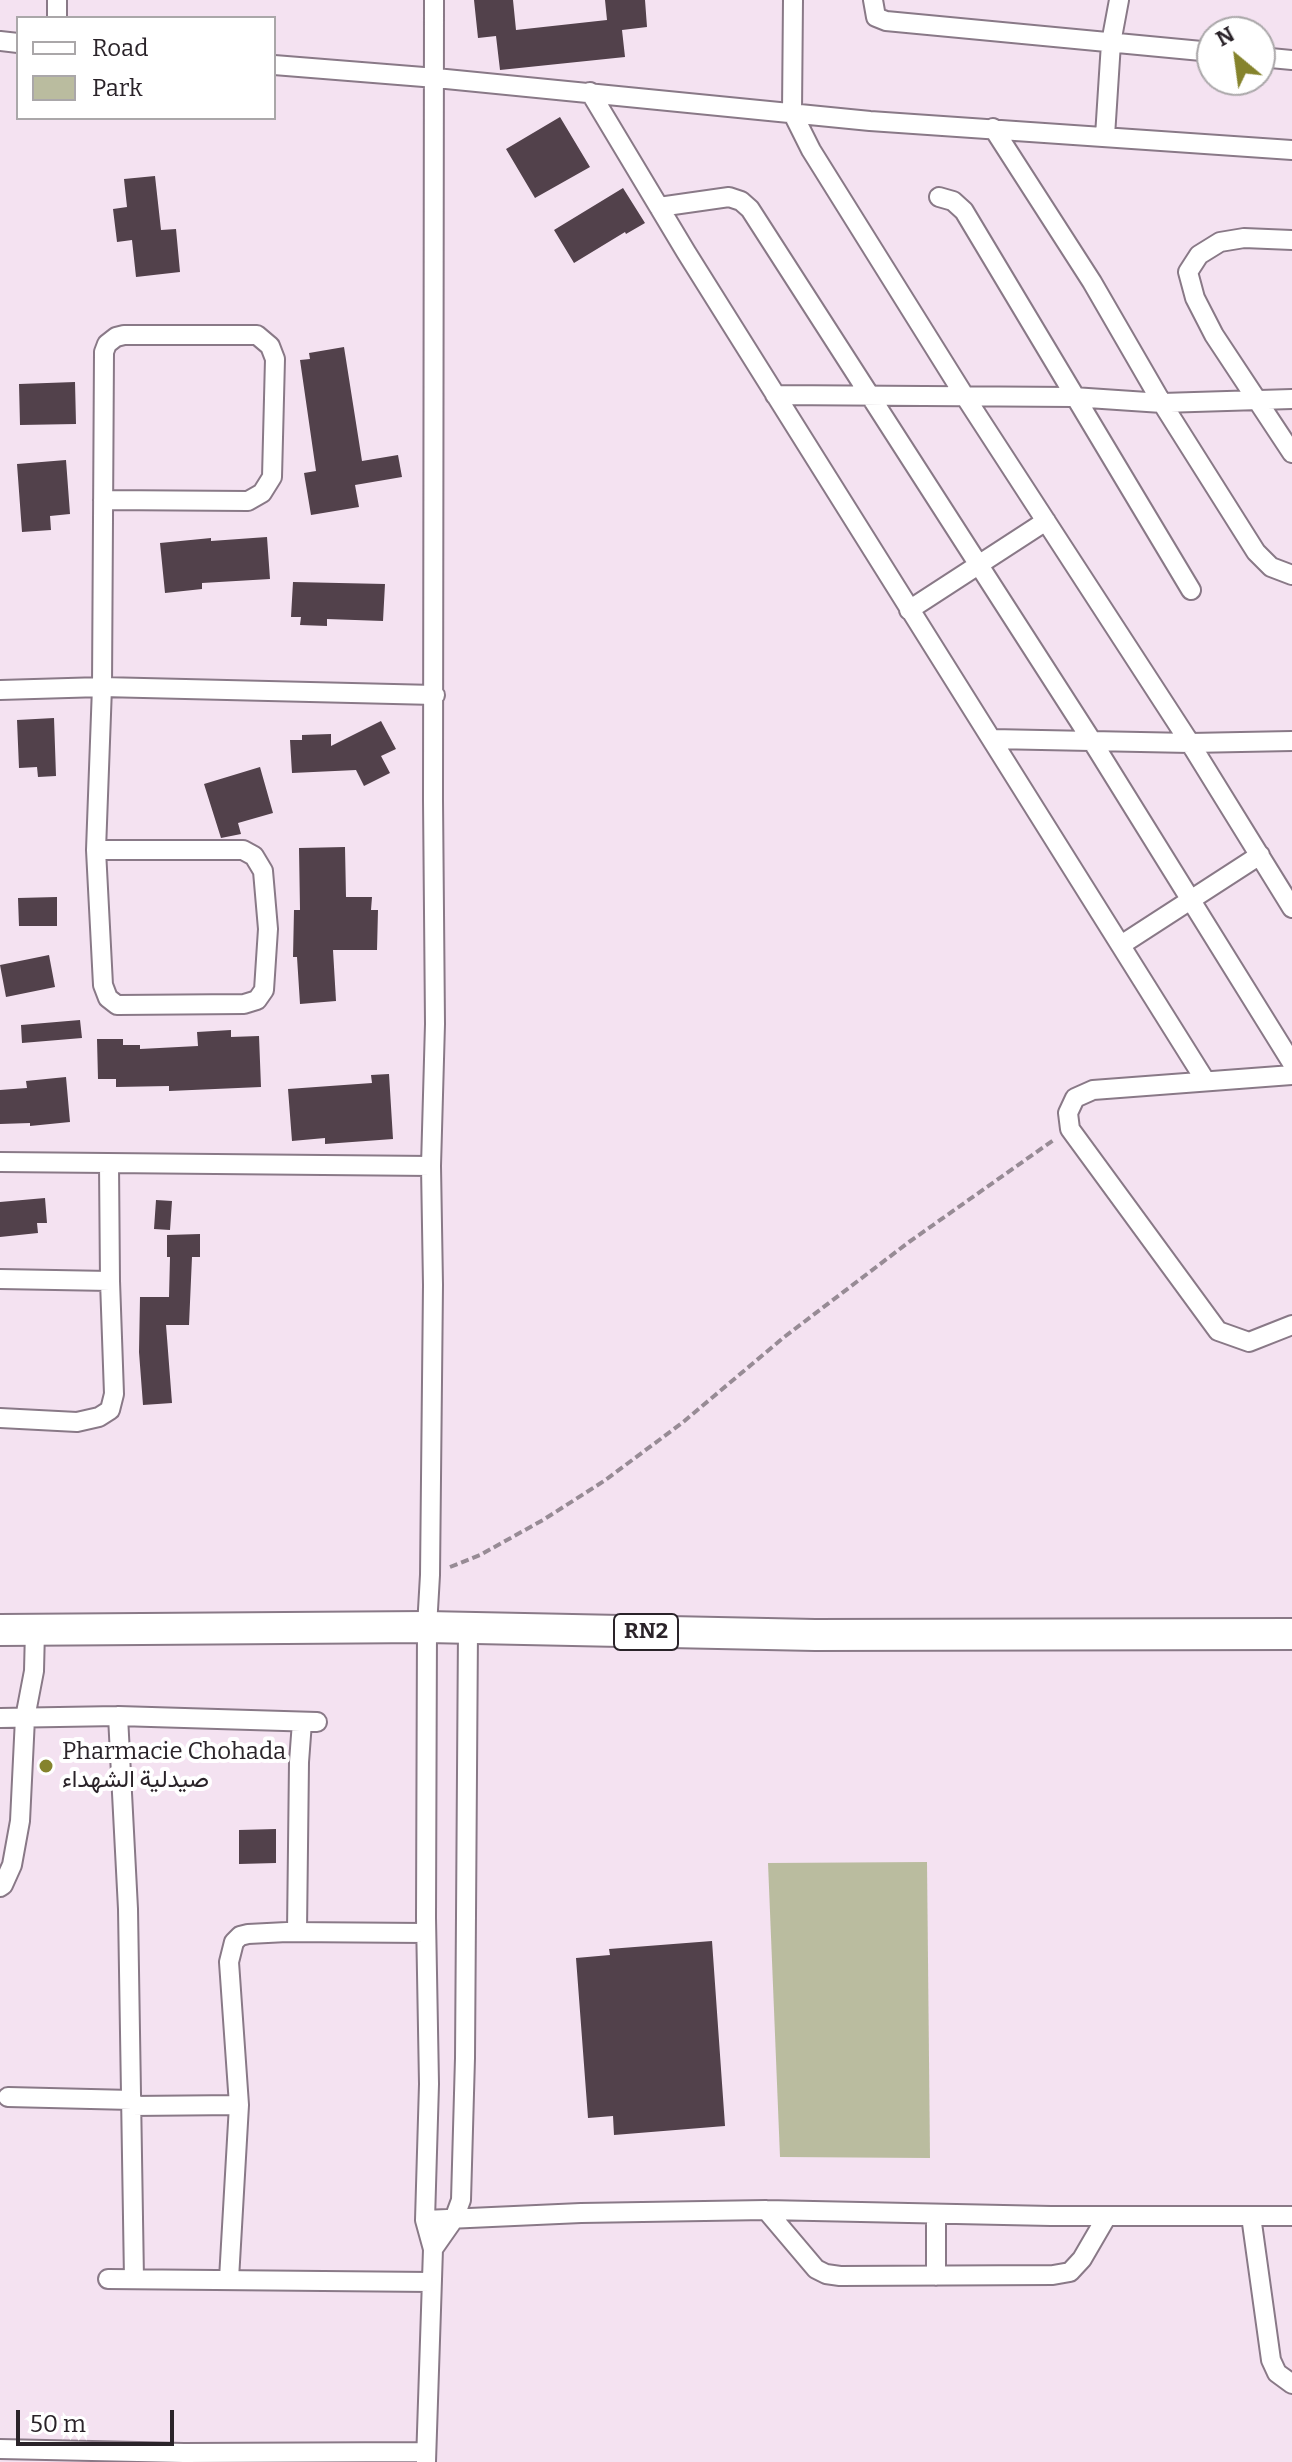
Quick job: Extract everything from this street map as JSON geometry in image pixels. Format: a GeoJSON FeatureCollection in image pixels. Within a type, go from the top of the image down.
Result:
{"type":"FeatureCollection","features":[{"type":"Feature","properties":{"kind":"highway","name":"RN2"},"geometry":{"type":"LineString","coordinates":[[0,1630],[427,1627],[815,1635],[1292,1634]]}},
{"type":"Feature","properties":{"kind":"street"},"geometry":{"type":"LineString","coordinates":[[0,2449],[426,2457],[433,2249],[425,2220],[429,2084],[427,1627],[435,1024],[434,0]]}},
{"type":"Feature","properties":{"kind":"street"},"geometry":{"type":"LineString","coordinates":[[793,0],[792,112],[811,150],[1292,908]]}},
{"type":"Feature","properties":{"kind":"street"},"geometry":{"type":"LineString","coordinates":[[873,0],[876,17],[886,21],[1196,51]]}},
{"type":"Feature","properties":{"kind":"street"},"geometry":{"type":"LineString","coordinates":[[1105,136],[1111,43],[1119,0]]}},
{"type":"Feature","properties":{"kind":"street"},"geometry":{"type":"LineString","coordinates":[[276,65],[590,92],[870,121],[1292,150]]}},
{"type":"Feature","properties":{"kind":"street"},"geometry":{"type":"LineString","coordinates":[[590,92],[775,395],[1205,1080]]}},
{"type":"Feature","properties":{"kind":"street"},"geometry":{"type":"LineString","coordinates":[[993,128],[1092,282],[1162,403],[1256,552],[1271,567],[1292,575]]}},
{"type":"Feature","properties":{"kind":"street"},"geometry":{"type":"LineString","coordinates":[[659,207],[729,197],[741,201],[750,209],[1092,741],[1292,1063]]}},
{"type":"Feature","properties":{"kind":"street"},"geometry":{"type":"LineString","coordinates":[[939,197],[953,201],[964,211],[1191,590]]}},
{"type":"Feature","properties":{"kind":"street"},"geometry":{"type":"LineString","coordinates":[[1292,240],[1244,238],[1220,242],[1199,255],[1188,272],[1195,298],[1214,335],[1292,453]]}},
{"type":"Feature","properties":{"kind":"street"},"geometry":{"type":"LineString","coordinates":[[96,850],[243,850],[254,856],[263,871],[268,929],[264,990],[257,1000],[244,1004],[117,1005],[108,998],[103,985],[96,850],[102,687],[103,500],[104,352],[107,344],[124,335],[257,335],[270,346],[275,359],[272,477],[262,493],[248,501],[103,500]]}},
{"type":"Feature","properties":{"kind":"street"},"geometry":{"type":"LineString","coordinates":[[775,395],[1073,397],[1162,403],[1292,399]]}},
{"type":"Feature","properties":{"kind":"street"},"geometry":{"type":"LineString","coordinates":[[909,610],[1046,521]]}},
{"type":"Feature","properties":{"kind":"street"},"geometry":{"type":"LineString","coordinates":[[0,690],[102,687],[435,695]]}},
{"type":"Feature","properties":{"kind":"street"},"geometry":{"type":"LineString","coordinates":[[992,739],[1190,743],[1292,741]]}},
{"type":"Feature","properties":{"kind":"street"},"geometry":{"type":"LineString","coordinates":[[1121,945],[1260,855]]}},
{"type":"Feature","properties":{"kind":"street"},"geometry":{"type":"LineString","coordinates":[[1292,1075],[1093,1090],[1075,1098],[1068,1113],[1070,1129],[1218,1331],[1249,1342],[1292,1325]]}},
{"type":"Feature","properties":{"kind":"street"},"geometry":{"type":"LineString","coordinates":[[0,1162],[431,1166]]}},
{"type":"Feature","properties":{"kind":"street"},"geometry":{"type":"LineString","coordinates":[[0,1418],[77,1422],[99,1417],[110,1410],[114,1394],[109,1164]]}},
{"type":"Feature","properties":{"kind":"street"},"geometry":{"type":"LineString","coordinates":[[0,1279],[110,1281]]}},
{"type":"Feature","properties":{"kind":"street"},"geometry":{"type":"LineString","coordinates":[[433,2249],[454,2219],[461,2200],[468,1629]]}},
{"type":"Feature","properties":{"kind":"street"},"geometry":{"type":"LineString","coordinates":[[0,1887],[12,1865],[20,1821],[25,1718],[34,1671],[35,1630]]}},
{"type":"Feature","properties":{"kind":"street"},"geometry":{"type":"LineString","coordinates":[[0,1718],[118,1716],[310,1722],[299,1762],[297,1931]]}},
{"type":"Feature","properties":{"kind":"street"},"geometry":{"type":"LineString","coordinates":[[118,1716],[128,1909],[134,2279]]}},
{"type":"Feature","properties":{"kind":"street"},"geometry":{"type":"LineString","coordinates":[[229,2279],[239,2105],[229,1962],[231,1949],[240,1936],[248,1934],[297,1931],[426,1933]]}},
{"type":"Feature","properties":{"kind":"street"},"geometry":{"type":"LineString","coordinates":[[8,2097],[239,2105]]}},
{"type":"Feature","properties":{"kind":"street"},"geometry":{"type":"LineString","coordinates":[[425,2220],[581,2213],[766,2210],[1292,2216]]}},
{"type":"Feature","properties":{"kind":"street"},"geometry":{"type":"LineString","coordinates":[[766,2210],[816,2269],[826,2274],[936,2276],[1053,2275],[1070,2272],[1082,2259],[1107,2216]]}},
{"type":"Feature","properties":{"kind":"street"},"geometry":{"type":"LineString","coordinates":[[936,2214],[936,2276]]}},
{"type":"Feature","properties":{"kind":"street"},"geometry":{"type":"LineString","coordinates":[[1251,2216],[1271,2360],[1277,2373],[1292,2384]]}},
{"type":"Feature","properties":{"kind":"street"},"geometry":{"type":"LineString","coordinates":[[108,2279],[431,2282]]}},
{"type":"Feature","properties":{"kind":"path"},"geometry":{"type":"LineString","coordinates":[[430,1575],[480,1555],[604,1481],[682,1423],[783,1338],[909,1242],[1070,1129]]}},
{"type":"Feature","properties":{"kind":"green space"},"geometry":{"type":"Polygon","coordinates":[[[927,1862],[930,2158],[780,2157],[768,1863],[927,1862]]]}},
{"type":"Feature","properties":{"kind":"building"},"geometry":{"type":"Polygon","coordinates":[[[474,0],[513,0],[516,30],[607,20],[605,0],[645,0],[647,27],[622,30],[625,57],[500,70],[496,36],[478,38],[474,0]]]}},
{"type":"Feature","properties":{"kind":"building"},"geometry":{"type":"Polygon","coordinates":[[[560,117],[590,167],[535,198],[506,149],[560,117]]]}},
{"type":"Feature","properties":{"kind":"building"},"geometry":{"type":"Polygon","coordinates":[[[155,176],[161,230],[176,229],[180,272],[136,277],[132,240],[117,242],[113,209],[127,207],[124,179],[155,176]]]}},
{"type":"Feature","properties":{"kind":"building"},"geometry":{"type":"Polygon","coordinates":[[[623,188],[645,223],[574,263],[554,230],[623,188]]]}},
{"type":"Feature","properties":{"kind":"building"},"geometry":{"type":"Polygon","coordinates":[[[344,347],[362,461],[398,455],[402,477],[355,485],[359,507],[311,515],[304,473],[316,471],[300,360],[310,359],[309,353],[344,347]]]}},
{"type":"Feature","properties":{"kind":"building"},"geometry":{"type":"Polygon","coordinates":[[[75,382],[76,424],[20,425],[19,384],[75,382]]]}},
{"type":"Feature","properties":{"kind":"building"},"geometry":{"type":"Polygon","coordinates":[[[66,460],[70,514],[50,516],[51,530],[22,532],[17,464],[66,460]]]}},
{"type":"Feature","properties":{"kind":"building"},"geometry":{"type":"Polygon","coordinates":[[[267,537],[270,579],[202,583],[202,589],[165,593],[160,543],[267,537]]]}},
{"type":"Feature","properties":{"kind":"building"},"geometry":{"type":"Polygon","coordinates":[[[293,582],[385,584],[383,621],[327,619],[327,626],[300,625],[301,617],[291,617],[293,582]]]}},
{"type":"Feature","properties":{"kind":"building"},"geometry":{"type":"Polygon","coordinates":[[[54,718],[56,776],[38,777],[37,767],[19,768],[17,720],[54,718]]]}},
{"type":"Feature","properties":{"kind":"building"},"geometry":{"type":"Polygon","coordinates":[[[381,721],[396,749],[381,756],[390,773],[364,786],[356,770],[292,773],[290,740],[302,740],[302,735],[331,734],[331,746],[381,721]]]}},
{"type":"Feature","properties":{"kind":"building"},"geometry":{"type":"Polygon","coordinates":[[[260,767],[273,813],[238,823],[241,834],[221,838],[204,784],[260,767]]]}},
{"type":"Feature","properties":{"kind":"building"},"geometry":{"type":"Polygon","coordinates":[[[345,847],[346,897],[372,897],[371,910],[378,910],[377,950],[333,950],[336,1001],[300,1004],[297,957],[293,957],[294,910],[300,910],[299,848],[345,847]]]}},
{"type":"Feature","properties":{"kind":"building"},"geometry":{"type":"Polygon","coordinates":[[[57,897],[57,926],[19,926],[18,898],[57,897]]]}},
{"type":"Feature","properties":{"kind":"building"},"geometry":{"type":"Polygon","coordinates":[[[49,955],[55,987],[6,997],[0,965],[49,955]]]}},
{"type":"Feature","properties":{"kind":"building"},"geometry":{"type":"Polygon","coordinates":[[[80,1020],[82,1038],[22,1043],[21,1025],[80,1020]]]}},
{"type":"Feature","properties":{"kind":"building"},"geometry":{"type":"Polygon","coordinates":[[[231,1030],[231,1037],[259,1036],[261,1087],[169,1091],[169,1086],[116,1087],[116,1079],[98,1079],[97,1039],[123,1039],[123,1045],[140,1045],[140,1049],[198,1046],[197,1032],[231,1030]]]}},
{"type":"Feature","properties":{"kind":"building"},"geometry":{"type":"Polygon","coordinates":[[[389,1074],[393,1139],[325,1144],[325,1138],[292,1141],[288,1089],[372,1083],[371,1075],[389,1074]]]}},
{"type":"Feature","properties":{"kind":"building"},"geometry":{"type":"Polygon","coordinates":[[[66,1077],[70,1122],[30,1126],[30,1123],[0,1124],[0,1090],[27,1088],[26,1081],[66,1077]]]}},
{"type":"Feature","properties":{"kind":"building"},"geometry":{"type":"Polygon","coordinates":[[[45,1198],[47,1223],[37,1223],[38,1233],[0,1237],[0,1202],[45,1198]]]}},
{"type":"Feature","properties":{"kind":"building"},"geometry":{"type":"Polygon","coordinates":[[[156,1200],[172,1201],[170,1230],[154,1229],[156,1200]]]}},
{"type":"Feature","properties":{"kind":"building"},"geometry":{"type":"Polygon","coordinates":[[[200,1234],[200,1257],[192,1257],[189,1325],[166,1325],[172,1403],[143,1405],[139,1352],[140,1297],[169,1297],[167,1235],[200,1234]]]}},
{"type":"Feature","properties":{"kind":"building"},"geometry":{"type":"Polygon","coordinates":[[[276,1829],[276,1863],[239,1864],[239,1830],[276,1829]]]}},
{"type":"Feature","properties":{"kind":"building"},"geometry":{"type":"Polygon","coordinates":[[[712,1941],[725,2126],[614,2135],[613,2116],[588,2118],[576,1958],[610,1955],[609,1949],[712,1941]]]}},
{"type":"Feature","properties":{"kind":"place","name":"Pharmacie Chohada صيدلية الشهداء"},"geometry":{"type":"Point","coordinates":[46,1766]}}]}
